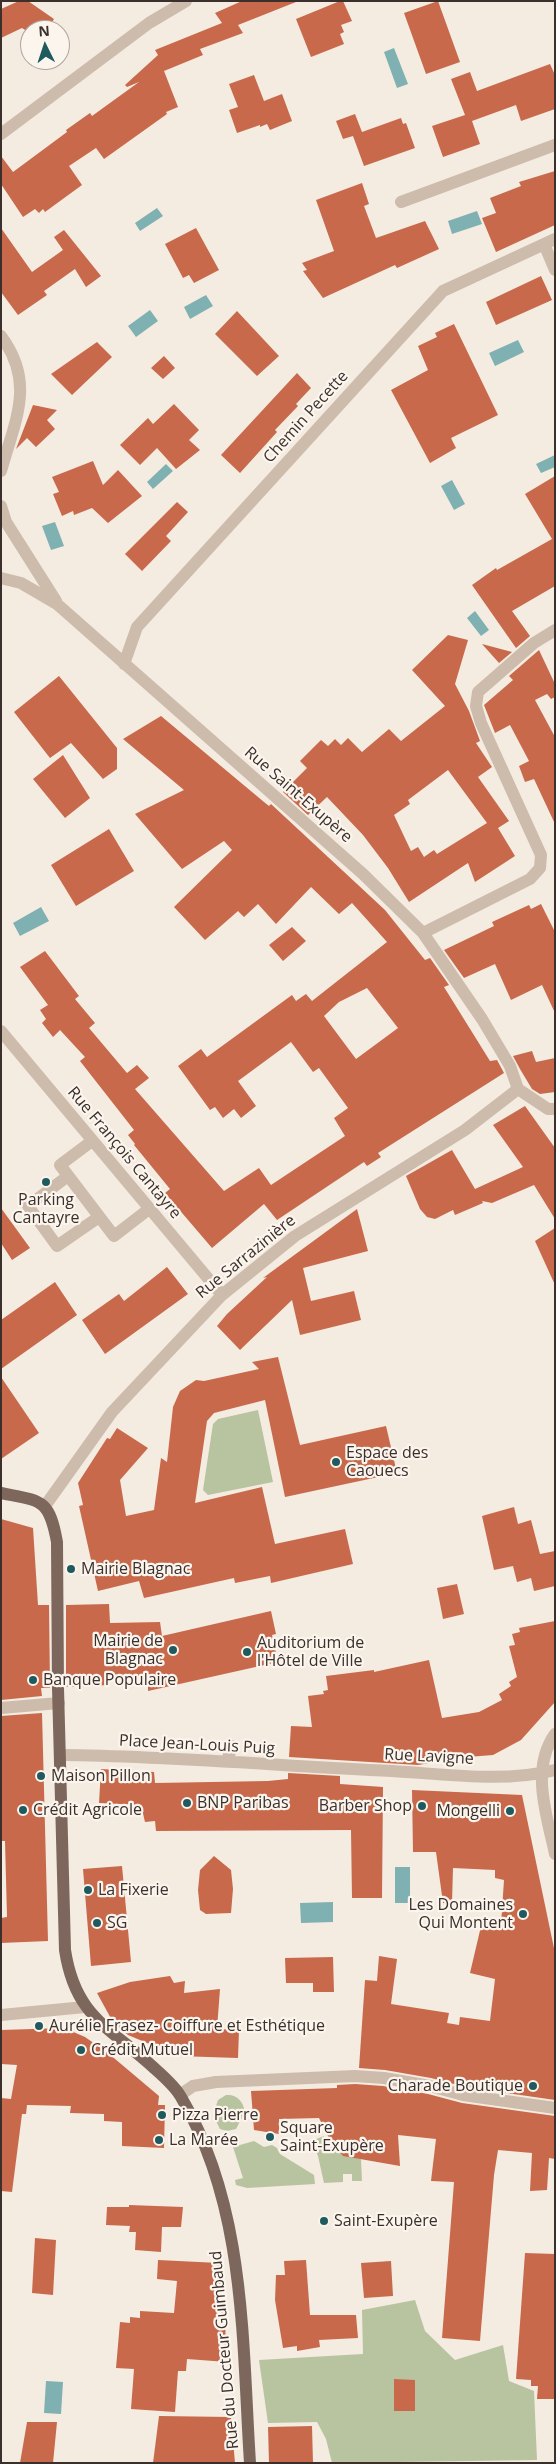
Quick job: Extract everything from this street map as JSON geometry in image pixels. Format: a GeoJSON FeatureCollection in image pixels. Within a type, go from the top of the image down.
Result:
{"type":"FeatureCollection","features":[{"type":"Feature","properties":{"kind":"main road"},"geometry":{"type":"LineString","coordinates":[[1,1493],[32,1498],[45,1506]]}},
{"type":"Feature","properties":{"kind":"main road","name":"Rue du Docteur Guimbaud"},"geometry":{"type":"LineString","coordinates":[[45,1506],[53,1522],[57,1542],[65,1950],[74,1990],[85,2007],[160,2073],[180,2095],[200,2132],[232,2239],[237,2263],[250,2463]]}},
{"type":"Feature","properties":{"kind":"street"},"geometry":{"type":"LineString","coordinates":[[1,134],[149,23],[186,1]]}},
{"type":"Feature","properties":{"kind":"street"},"geometry":{"type":"LineString","coordinates":[[401,202],[555,145]]}},
{"type":"Feature","properties":{"kind":"street"},"geometry":{"type":"LineString","coordinates":[[549,241],[555,270]]}},
{"type":"Feature","properties":{"kind":"street","name":"Chemin Pecette"},"geometry":{"type":"LineString","coordinates":[[124,664],[137,627],[443,291],[549,241]]}},
{"type":"Feature","properties":{"kind":"street"},"geometry":{"type":"LineString","coordinates":[[1,336],[14,352],[22,391],[1,471]]}},
{"type":"Feature","properties":{"kind":"street"},"geometry":{"type":"LineString","coordinates":[[1,506],[6,522],[57,604]]}},
{"type":"Feature","properties":{"kind":"street","name":"Rue Saint-Exupère"},"geometry":{"type":"LineString","coordinates":[[1,578],[21,583],[57,604],[363,874],[423,933],[482,1019],[510,1066],[518,1089]]}},
{"type":"Feature","properties":{"kind":"street"},"geometry":{"type":"LineString","coordinates":[[423,933],[530,879],[540,868],[541,855],[481,724],[476,706],[478,692],[534,643],[555,630]]}},
{"type":"Feature","properties":{"kind":"street","name":"Rue François Cantayre"},"geometry":{"type":"LineString","coordinates":[[1,1031],[222,1295]]}},
{"type":"Feature","properties":{"kind":"street"},"geometry":{"type":"LineString","coordinates":[[518,1089],[553,1113]]}},
{"type":"Feature","properties":{"kind":"street","name":"Rue Sarrazinière"},"geometry":{"type":"LineString","coordinates":[[45,1506],[112,1412],[222,1295],[295,1236],[465,1130],[518,1089]]}},
{"type":"Feature","properties":{"kind":"street"},"geometry":{"type":"LineString","coordinates":[[92,1141],[60,1165],[114,1236],[149,1210]]}},
{"type":"Feature","properties":{"kind":"street"},"geometry":{"type":"LineString","coordinates":[[68,1176],[28,1206],[57,1246],[99,1217]]}},
{"type":"Feature","properties":{"kind":"street"},"geometry":{"type":"LineString","coordinates":[[1,1708],[59,1703]]}},
{"type":"Feature","properties":{"kind":"street"},"geometry":{"type":"LineString","coordinates":[[555,1734],[546,1746],[542,1773],[555,1854]]}},
{"type":"Feature","properties":{"kind":"street"},"geometry":{"type":"LineString","coordinates":[[227,1762],[232,1746]]}},
{"type":"Feature","properties":{"kind":"street","name":"Place Jean-Louis Puig"},"geometry":{"type":"LineString","coordinates":[[61,1756],[227,1762],[315,1768]]}},
{"type":"Feature","properties":{"kind":"street","name":"Rue Lavigne"},"geometry":{"type":"LineString","coordinates":[[315,1768],[514,1776],[555,1770]]}},
{"type":"Feature","properties":{"kind":"street"},"geometry":{"type":"LineString","coordinates":[[1,2015],[85,2007]]}},
{"type":"Feature","properties":{"kind":"street"},"geometry":{"type":"LineString","coordinates":[[180,2095],[193,2086],[216,2082],[355,2076],[384,2078],[430,2086],[463,2095],[555,2108]]}},
{"type":"Feature","properties":{"kind":"green space"},"geometry":{"type":"Polygon","coordinates":[[[258,1410],[273,1482],[208,1495],[203,1490],[213,1424],[218,1419],[258,1410]]]}},
{"type":"Feature","properties":{"kind":"green space"},"geometry":{"type":"Polygon","coordinates":[[[226,2095],[239,2099],[245,2112],[236,2129],[227,2131],[220,2129],[213,2115],[218,2100],[226,2095]]]}},
{"type":"Feature","properties":{"kind":"green space"},"geometry":{"type":"Polygon","coordinates":[[[324,2136],[328,2147],[333,2146],[340,2153],[361,2159],[362,2181],[352,2181],[352,2174],[343,2174],[343,2182],[324,2183],[318,2156],[311,2141],[324,2136]]]}},
{"type":"Feature","properties":{"kind":"green space"},"geometry":{"type":"Polygon","coordinates":[[[254,2141],[264,2147],[272,2145],[277,2148],[280,2154],[314,2175],[315,2184],[247,2188],[236,2185],[235,2180],[243,2178],[233,2147],[254,2141]]]}},
{"type":"Feature","properties":{"kind":"green space"},"geometry":{"type":"Polygon","coordinates":[[[415,2300],[425,2331],[455,2360],[503,2345],[509,2381],[534,2391],[537,2460],[332,2463],[326,2439],[317,2422],[268,2423],[259,2360],[363,2354],[362,2310],[415,2300]]]}},
{"type":"Feature","properties":{"kind":"water"},"geometry":{"type":"Polygon","coordinates":[[[394,48],[408,84],[397,88],[384,52],[394,48]]]}},
{"type":"Feature","properties":{"kind":"water"},"geometry":{"type":"Polygon","coordinates":[[[157,208],[163,216],[140,231],[135,223],[157,208]]]}},
{"type":"Feature","properties":{"kind":"water"},"geometry":{"type":"Polygon","coordinates":[[[477,211],[482,224],[452,234],[448,221],[477,211]]]}},
{"type":"Feature","properties":{"kind":"water"},"geometry":{"type":"Polygon","coordinates":[[[206,295],[213,306],[190,319],[184,307],[206,295]]]}},
{"type":"Feature","properties":{"kind":"water"},"geometry":{"type":"Polygon","coordinates":[[[150,310],[158,321],[136,337],[128,326],[150,310]]]}},
{"type":"Feature","properties":{"kind":"water"},"geometry":{"type":"Polygon","coordinates":[[[518,340],[524,352],[495,366],[489,353],[518,340]]]}},
{"type":"Feature","properties":{"kind":"water"},"geometry":{"type":"Polygon","coordinates":[[[555,455],[555,467],[541,473],[536,464],[555,455]]]}},
{"type":"Feature","properties":{"kind":"water"},"geometry":{"type":"Polygon","coordinates":[[[166,464],[173,471],[153,489],[147,482],[166,464]]]}},
{"type":"Feature","properties":{"kind":"water"},"geometry":{"type":"Polygon","coordinates":[[[452,480],[465,504],[454,510],[441,486],[452,480]]]}},
{"type":"Feature","properties":{"kind":"water"},"geometry":{"type":"Polygon","coordinates":[[[55,522],[64,546],[51,550],[42,526],[55,522]]]}},
{"type":"Feature","properties":{"kind":"water"},"geometry":{"type":"Polygon","coordinates":[[[475,611],[489,630],[481,636],[467,618],[475,611]]]}},
{"type":"Feature","properties":{"kind":"water"},"geometry":{"type":"Polygon","coordinates":[[[41,907],[49,921],[20,936],[13,923],[41,907]]]}},
{"type":"Feature","properties":{"kind":"water"},"geometry":{"type":"Polygon","coordinates":[[[395,1867],[410,1867],[410,1903],[395,1903],[395,1867]]]}},
{"type":"Feature","properties":{"kind":"water"},"geometry":{"type":"Polygon","coordinates":[[[333,1902],[333,1922],[301,1923],[300,1903],[333,1902]]]}},
{"type":"Feature","properties":{"kind":"water"},"geometry":{"type":"Polygon","coordinates":[[[46,2381],[63,2382],[61,2414],[44,2413],[46,2381]]]}},
{"type":"Feature","properties":{"kind":"building"},"geometry":{"type":"Polygon","coordinates":[[[19,1],[28,1],[54,19],[20,20],[20,29],[1,38],[1,9],[19,1]]]}},
{"type":"Feature","properties":{"kind":"building"},"geometry":{"type":"Polygon","coordinates":[[[242,1],[296,2],[238,25],[243,33],[200,49],[203,55],[164,71],[178,107],[166,112],[167,114],[104,159],[96,148],[69,166],[82,185],[45,212],[43,209],[39,213],[35,209],[23,217],[1,184],[1,156],[13,172],[67,132],[66,130],[90,113],[92,116],[139,82],[127,87],[125,85],[158,55],[155,50],[222,23],[215,13],[242,1]]]}},
{"type":"Feature","properties":{"kind":"building"},"geometry":{"type":"Polygon","coordinates":[[[343,1],[352,21],[341,25],[344,32],[340,34],[344,44],[311,57],[296,19],[343,1]]]}},
{"type":"Feature","properties":{"kind":"building"},"geometry":{"type":"Polygon","coordinates":[[[438,1],[460,62],[426,74],[404,13],[438,1]]]}},
{"type":"Feature","properties":{"kind":"building"},"geometry":{"type":"Polygon","coordinates":[[[550,64],[555,75],[555,109],[521,121],[516,105],[472,121],[480,144],[443,157],[432,126],[465,115],[451,79],[470,72],[477,91],[550,64]]]}},
{"type":"Feature","properties":{"kind":"building"},"geometry":{"type":"Polygon","coordinates":[[[254,75],[264,101],[282,94],[292,121],[270,130],[267,124],[237,133],[229,110],[238,107],[229,84],[254,75]]]}},
{"type":"Feature","properties":{"kind":"building"},"geometry":{"type":"Polygon","coordinates":[[[355,114],[362,132],[401,118],[403,124],[406,123],[415,148],[364,166],[353,136],[343,139],[336,121],[355,114]]]}},
{"type":"Feature","properties":{"kind":"building"},"geometry":{"type":"Polygon","coordinates":[[[555,171],[555,225],[496,252],[482,218],[496,213],[490,198],[521,186],[519,182],[555,171]]]}},
{"type":"Feature","properties":{"kind":"building"},"geometry":{"type":"Polygon","coordinates":[[[362,183],[369,204],[364,206],[376,238],[425,221],[439,249],[397,268],[395,265],[323,298],[303,271],[307,270],[302,263],[334,251],[316,200],[362,183]]]}},
{"type":"Feature","properties":{"kind":"building"},"geometry":{"type":"Polygon","coordinates":[[[1,228],[32,272],[63,250],[54,237],[64,230],[101,276],[86,287],[75,269],[44,291],[47,295],[18,315],[1,292],[1,228]]]}},
{"type":"Feature","properties":{"kind":"building"},"geometry":{"type":"Polygon","coordinates":[[[196,228],[219,270],[194,283],[189,275],[183,278],[165,244],[196,228]]]}},
{"type":"Feature","properties":{"kind":"building"},"geometry":{"type":"Polygon","coordinates":[[[541,276],[552,300],[496,325],[486,302],[541,276]]]}},
{"type":"Feature","properties":{"kind":"building"},"geometry":{"type":"Polygon","coordinates":[[[237,311],[279,356],[257,376],[215,334],[237,311]]]}},
{"type":"Feature","properties":{"kind":"building"},"geometry":{"type":"Polygon","coordinates":[[[454,324],[498,415],[451,438],[456,448],[430,463],[391,390],[428,370],[418,346],[437,337],[435,333],[454,324]]]}},
{"type":"Feature","properties":{"kind":"building"},"geometry":{"type":"Polygon","coordinates":[[[97,342],[112,357],[72,395],[51,374],[97,342]]]}},
{"type":"Feature","properties":{"kind":"building"},"geometry":{"type":"Polygon","coordinates":[[[164,356],[175,368],[163,379],[151,368],[164,356]]]}},
{"type":"Feature","properties":{"kind":"building"},"geometry":{"type":"Polygon","coordinates":[[[297,373],[311,388],[296,404],[298,406],[275,430],[277,432],[240,473],[221,455],[297,373]]]}},
{"type":"Feature","properties":{"kind":"building"},"geometry":{"type":"Polygon","coordinates":[[[174,404],[199,430],[189,440],[200,450],[176,469],[157,448],[140,465],[120,445],[148,418],[153,424],[174,404]]]}},
{"type":"Feature","properties":{"kind":"building"},"geometry":{"type":"Polygon","coordinates":[[[33,405],[57,410],[47,420],[55,429],[36,447],[27,438],[16,449],[33,405]]]}},
{"type":"Feature","properties":{"kind":"building"},"geometry":{"type":"Polygon","coordinates":[[[93,461],[103,485],[118,470],[142,496],[108,523],[92,508],[74,515],[73,511],[62,516],[53,494],[59,492],[52,477],[93,461]]]}},
{"type":"Feature","properties":{"kind":"building"},"geometry":{"type":"Polygon","coordinates":[[[555,476],[555,586],[512,611],[530,636],[516,648],[472,585],[496,568],[497,570],[552,539],[525,494],[555,476]]]}},
{"type":"Feature","properties":{"kind":"building"},"geometry":{"type":"Polygon","coordinates":[[[177,502],[188,512],[166,536],[171,541],[142,571],[125,554],[177,502]]]}},
{"type":"Feature","properties":{"kind":"building"},"geometry":{"type":"Polygon","coordinates":[[[448,635],[468,640],[455,684],[469,711],[480,741],[476,743],[492,767],[478,777],[509,821],[498,828],[515,856],[475,882],[468,863],[409,902],[388,868],[363,835],[327,797],[308,815],[283,792],[307,768],[300,761],[321,740],[328,746],[335,739],[341,745],[348,738],[362,752],[389,729],[401,741],[445,706],[412,670],[448,635]],[[448,770],[408,800],[410,804],[394,815],[411,851],[418,847],[424,857],[434,850],[437,854],[487,823],[448,770]]]}},
{"type":"Feature","properties":{"kind":"building"},"geometry":{"type":"Polygon","coordinates":[[[482,644],[512,652],[499,663],[482,644]]]}},
{"type":"Feature","properties":{"kind":"building"},"geometry":{"type":"Polygon","coordinates":[[[539,650],[555,684],[555,697],[551,699],[547,694],[535,700],[555,737],[555,824],[534,779],[525,782],[519,766],[529,761],[510,725],[495,733],[484,705],[513,680],[509,676],[539,650]]]}},
{"type":"Feature","properties":{"kind":"building"},"geometry":{"type":"Polygon","coordinates":[[[59,676],[117,748],[117,769],[103,779],[71,743],[50,758],[14,712],[59,676]]]}},
{"type":"Feature","properties":{"kind":"building"},"geometry":{"type":"Polygon","coordinates":[[[161,716],[269,806],[271,804],[385,910],[425,960],[430,958],[449,985],[444,987],[490,1061],[497,1060],[504,1073],[378,1153],[381,1157],[367,1166],[364,1162],[277,1220],[264,1204],[212,1248],[165,1193],[170,1189],[128,1135],[134,1130],[80,1061],[85,1057],[60,1030],[53,1037],[42,1023],[46,1019],[40,1010],[48,1005],[20,967],[45,951],[79,996],[75,999],[95,1023],[89,1028],[127,1073],[137,1065],[149,1078],[135,1089],[224,1191],[259,1168],[271,1185],[345,1136],[334,1118],[348,1108],[319,1068],[313,1072],[291,1042],[238,1081],[256,1106],[241,1118],[234,1109],[223,1118],[215,1107],[210,1110],[178,1066],[201,1049],[207,1057],[292,995],[296,1001],[306,994],[312,1001],[387,942],[352,903],[339,914],[311,887],[276,924],[258,904],[244,917],[238,911],[205,940],[174,907],[232,850],[224,841],[182,869],[135,814],[184,790],[123,739],[161,716]],[[367,988],[339,1002],[324,1016],[356,1059],[398,1028],[367,988]]]}},
{"type":"Feature","properties":{"kind":"building"},"geometry":{"type":"Polygon","coordinates":[[[63,755],[90,798],[65,818],[33,779],[63,755]]]}},
{"type":"Feature","properties":{"kind":"building"},"geometry":{"type":"Polygon","coordinates":[[[109,829],[134,871],[76,906],[51,865],[109,829]]]}},
{"type":"Feature","properties":{"kind":"building"},"geometry":{"type":"Polygon","coordinates":[[[541,904],[555,932],[555,1013],[542,985],[511,1000],[495,964],[464,978],[444,950],[494,926],[492,922],[529,905],[531,909],[541,904]]]}},
{"type":"Feature","properties":{"kind":"building"},"geometry":{"type":"Polygon","coordinates":[[[292,927],[306,941],[283,961],[269,945],[292,927]]]}},
{"type":"Feature","properties":{"kind":"building"},"geometry":{"type":"Polygon","coordinates":[[[532,1051],[536,1062],[555,1058],[555,1092],[540,1094],[532,1089],[513,1056],[532,1051]]]}},
{"type":"Feature","properties":{"kind":"building"},"geometry":{"type":"Polygon","coordinates":[[[525,1106],[555,1148],[555,1219],[534,1185],[492,1203],[482,1201],[483,1203],[455,1215],[453,1210],[435,1219],[427,1217],[420,1209],[406,1176],[452,1150],[475,1189],[523,1167],[493,1125],[525,1106]]]}},
{"type":"Feature","properties":{"kind":"building"},"geometry":{"type":"Polygon","coordinates":[[[1,1208],[30,1248],[12,1260],[1,1243],[1,1208]]]}},
{"type":"Feature","properties":{"kind":"building"},"geometry":{"type":"Polygon","coordinates":[[[357,1209],[368,1251],[303,1268],[311,1301],[354,1291],[361,1320],[300,1335],[292,1300],[240,1350],[217,1326],[227,1314],[267,1277],[263,1278],[357,1209]]]}},
{"type":"Feature","properties":{"kind":"building"},"geometry":{"type":"Polygon","coordinates":[[[555,1228],[555,1285],[535,1241],[555,1228]]]}},
{"type":"Feature","properties":{"kind":"building"},"geometry":{"type":"Polygon","coordinates":[[[167,1267],[188,1294],[105,1354],[82,1320],[119,1294],[124,1301],[167,1267]]]}},
{"type":"Feature","properties":{"kind":"building"},"geometry":{"type":"Polygon","coordinates":[[[55,1282],[77,1315],[1,1369],[1,1320],[55,1282]]]}},
{"type":"Feature","properties":{"kind":"building"},"geometry":{"type":"Polygon","coordinates":[[[278,1357],[300,1445],[386,1426],[397,1473],[285,1497],[265,1400],[214,1413],[207,1421],[195,1503],[262,1487],[275,1544],[345,1529],[353,1564],[271,1583],[270,1576],[235,1583],[234,1578],[144,1598],[139,1581],[98,1591],[79,1506],[83,1505],[78,1483],[107,1438],[110,1439],[117,1428],[148,1448],[120,1480],[126,1516],[154,1510],[161,1458],[167,1462],[173,1407],[180,1391],[196,1380],[204,1381],[259,1369],[252,1362],[278,1357]]]}},
{"type":"Feature","properties":{"kind":"building"},"geometry":{"type":"Polygon","coordinates":[[[1,1377],[39,1433],[1,1459],[1,1377]]]}},
{"type":"Feature","properties":{"kind":"building"},"geometry":{"type":"Polygon","coordinates":[[[514,1507],[518,1524],[531,1520],[540,1554],[555,1551],[555,1586],[534,1591],[531,1578],[517,1582],[513,1566],[494,1570],[482,1516],[514,1507]]]}},
{"type":"Feature","properties":{"kind":"building"},"geometry":{"type":"Polygon","coordinates":[[[1,1519],[33,1528],[38,1605],[49,1605],[50,1688],[41,1688],[42,1696],[1,1700],[1,1519]]]}},
{"type":"Feature","properties":{"kind":"building"},"geometry":{"type":"Polygon","coordinates":[[[457,1584],[464,1614],[443,1619],[437,1588],[457,1584]]]}},
{"type":"Feature","properties":{"kind":"building","name":"Mairie de Blagnac"},"geometry":{"type":"Polygon","coordinates":[[[109,1604],[110,1623],[160,1622],[162,1636],[271,1611],[276,1634],[272,1635],[278,1662],[148,1691],[148,1679],[109,1679],[109,1685],[66,1687],[66,1605],[109,1604]]]}},
{"type":"Feature","properties":{"kind":"building"},"geometry":{"type":"Polygon","coordinates":[[[555,1621],[555,1702],[521,1740],[493,1755],[429,1760],[430,1763],[418,1765],[289,1757],[291,1726],[312,1727],[308,1696],[324,1694],[323,1691],[328,1690],[326,1676],[374,1670],[374,1672],[429,1660],[442,1718],[479,1712],[502,1700],[499,1694],[511,1686],[509,1682],[517,1677],[509,1646],[515,1645],[512,1634],[520,1632],[519,1628],[555,1621]]]}},
{"type":"Feature","properties":{"kind":"building"},"geometry":{"type":"Polygon","coordinates":[[[42,1713],[48,1941],[1,1943],[1,1918],[7,1917],[5,1841],[1,1841],[1,1716],[42,1713]]]}},
{"type":"Feature","properties":{"kind":"building"},"geometry":{"type":"Polygon","coordinates":[[[101,1769],[154,1772],[155,1783],[268,1781],[288,1779],[288,1773],[340,1776],[340,1784],[383,1787],[382,1898],[352,1898],[351,1830],[156,1831],[155,1821],[145,1822],[141,1805],[99,1803],[101,1769]]]}},
{"type":"Feature","properties":{"kind":"building"},"geometry":{"type":"Polygon","coordinates":[[[412,1790],[522,1795],[555,1953],[555,2100],[465,2087],[431,2078],[385,2070],[359,2068],[365,1980],[377,1981],[379,1956],[397,1959],[391,2004],[449,2013],[447,2023],[459,2025],[460,2017],[490,2021],[495,1979],[470,1973],[482,1922],[501,1925],[504,1880],[495,1878],[495,1870],[453,1868],[452,1903],[443,1903],[436,1852],[413,1852],[412,1790]]]}},
{"type":"Feature","properties":{"kind":"building"},"geometry":{"type":"Polygon","coordinates":[[[214,1856],[231,1870],[233,1889],[231,1913],[206,1914],[200,1910],[198,1890],[200,1870],[214,1856]]]}},
{"type":"Feature","properties":{"kind":"building"},"geometry":{"type":"Polygon","coordinates":[[[122,1866],[131,1962],[91,1966],[83,1869],[122,1866]]]}},
{"type":"Feature","properties":{"kind":"building"},"geometry":{"type":"Polygon","coordinates":[[[333,1957],[334,1992],[313,1992],[313,1983],[286,1983],[285,1958],[333,1957]]]}},
{"type":"Feature","properties":{"kind":"building"},"geometry":{"type":"Polygon","coordinates":[[[170,1976],[174,1983],[185,1981],[184,1993],[220,1989],[217,2029],[239,2030],[238,2058],[178,2056],[128,2035],[114,2024],[97,1993],[130,1982],[170,1976]]]}},
{"type":"Feature","properties":{"kind":"building"},"geometry":{"type":"Polygon","coordinates":[[[64,2028],[85,2037],[108,2053],[159,2096],[158,2105],[165,2105],[164,2148],[122,2146],[122,2122],[104,2121],[104,2114],[70,2113],[71,2106],[27,2105],[26,2114],[22,2114],[12,2192],[1,2191],[1,2098],[11,2099],[17,2065],[1,2064],[1,2030],[64,2028]]]}},
{"type":"Feature","properties":{"kind":"building"},"geometry":{"type":"Polygon","coordinates":[[[337,2085],[383,2086],[428,2094],[462,2103],[555,2116],[555,2159],[549,2158],[547,2190],[530,2191],[532,2153],[498,2150],[494,2175],[480,2341],[442,2338],[454,2182],[431,2181],[436,2139],[398,2135],[400,2166],[343,2156],[331,2142],[319,2118],[279,2119],[279,2134],[254,2130],[251,2091],[337,2088],[337,2085]]]}},
{"type":"Feature","properties":{"kind":"building"},"geometry":{"type":"Polygon","coordinates":[[[129,2205],[183,2207],[181,2227],[162,2227],[161,2252],[135,2250],[136,2232],[129,2232],[130,2226],[106,2225],[107,2207],[129,2207],[129,2205]]]}},
{"type":"Feature","properties":{"kind":"building"},"geometry":{"type":"Polygon","coordinates":[[[35,2238],[56,2240],[53,2295],[32,2293],[35,2238]]]}},
{"type":"Feature","properties":{"kind":"building"},"geometry":{"type":"Polygon","coordinates":[[[525,2253],[555,2254],[555,2399],[537,2399],[538,2386],[531,2386],[531,2380],[516,2379],[525,2253]]]}},
{"type":"Feature","properties":{"kind":"building"},"geometry":{"type":"Polygon","coordinates":[[[158,2260],[219,2263],[223,2285],[227,2362],[187,2359],[186,2371],[178,2371],[175,2412],[131,2409],[134,2369],[116,2368],[120,2322],[130,2323],[130,2317],[140,2318],[140,2311],[174,2313],[177,2281],[157,2279],[158,2260]]]}},
{"type":"Feature","properties":{"kind":"building"},"geometry":{"type":"Polygon","coordinates":[[[306,2260],[310,2315],[356,2315],[358,2338],[319,2340],[320,2347],[297,2351],[297,2346],[283,2348],[275,2300],[276,2275],[285,2275],[284,2261],[306,2260]]]}},
{"type":"Feature","properties":{"kind":"building"},"geometry":{"type":"Polygon","coordinates":[[[391,2261],[393,2296],[364,2298],[361,2263],[391,2261]]]}},
{"type":"Feature","properties":{"kind":"building"},"geometry":{"type":"Polygon","coordinates":[[[394,2379],[415,2380],[415,2411],[394,2411],[394,2379]]]}},
{"type":"Feature","properties":{"kind":"building"},"geometry":{"type":"Polygon","coordinates":[[[159,2416],[231,2417],[235,2463],[153,2463],[159,2416]]]}},
{"type":"Feature","properties":{"kind":"building"},"geometry":{"type":"Polygon","coordinates":[[[27,2422],[57,2422],[53,2463],[20,2463],[27,2422]]]}},
{"type":"Feature","properties":{"kind":"building"},"geometry":{"type":"Polygon","coordinates":[[[312,2426],[313,2463],[269,2463],[268,2427],[312,2426]]]}},
{"type":"Feature","properties":{"kind":"place","name":"Parking Cantayre"},"geometry":{"type":"Point","coordinates":[46,1182]}},
{"type":"Feature","properties":{"kind":"place","name":"Espace des Caouecs"},"geometry":{"type":"Point","coordinates":[336,1462]}},
{"type":"Feature","properties":{"kind":"place","name":"Mairie Blagnac"},"geometry":{"type":"Point","coordinates":[71,1569]}},
{"type":"Feature","properties":{"kind":"place","name":"Mairie de Blagnac"},"geometry":{"type":"Point","coordinates":[173,1650]}},
{"type":"Feature","properties":{"kind":"place","name":"Auditorium de l'Hôtel de Ville"},"geometry":{"type":"Point","coordinates":[247,1652]}},
{"type":"Feature","properties":{"kind":"place","name":"Banque Populaire"},"geometry":{"type":"Point","coordinates":[33,1680]}},
{"type":"Feature","properties":{"kind":"place","name":"Maison Pillon"},"geometry":{"type":"Point","coordinates":[41,1776]}},
{"type":"Feature","properties":{"kind":"place","name":"BNP Paribas"},"geometry":{"type":"Point","coordinates":[187,1803]}},
{"type":"Feature","properties":{"kind":"place","name":"Barber Shop"},"geometry":{"type":"Point","coordinates":[422,1806]}},
{"type":"Feature","properties":{"kind":"place","name":"Crédit Agricole"},"geometry":{"type":"Point","coordinates":[23,1810]}},
{"type":"Feature","properties":{"kind":"place","name":"Mongelli"},"geometry":{"type":"Point","coordinates":[510,1811]}},
{"type":"Feature","properties":{"kind":"place","name":"La Fixerie"},"geometry":{"type":"Point","coordinates":[88,1890]}},
{"type":"Feature","properties":{"kind":"place","name":"Les Domaines Qui Montent"},"geometry":{"type":"Point","coordinates":[523,1914]}},
{"type":"Feature","properties":{"kind":"place","name":"SG"},"geometry":{"type":"Point","coordinates":[97,1923]}},
{"type":"Feature","properties":{"kind":"place","name":"Aurélie Frasez- Coiffure et Esthétique"},"geometry":{"type":"Point","coordinates":[39,2026]}},
{"type":"Feature","properties":{"kind":"place","name":"Crédit Mutuel"},"geometry":{"type":"Point","coordinates":[81,2050]}},
{"type":"Feature","properties":{"kind":"place","name":"Charade Boutique"},"geometry":{"type":"Point","coordinates":[533,2086]}},
{"type":"Feature","properties":{"kind":"place","name":"Pizza Pierre"},"geometry":{"type":"Point","coordinates":[162,2115]}},
{"type":"Feature","properties":{"kind":"place","name":"Square Saint-Exupère"},"geometry":{"type":"Point","coordinates":[270,2137]}},
{"type":"Feature","properties":{"kind":"place","name":"La Marée"},"geometry":{"type":"Point","coordinates":[159,2140]}},
{"type":"Feature","properties":{"kind":"place","name":"Saint-Exupère"},"geometry":{"type":"Point","coordinates":[324,2221]}}]}
